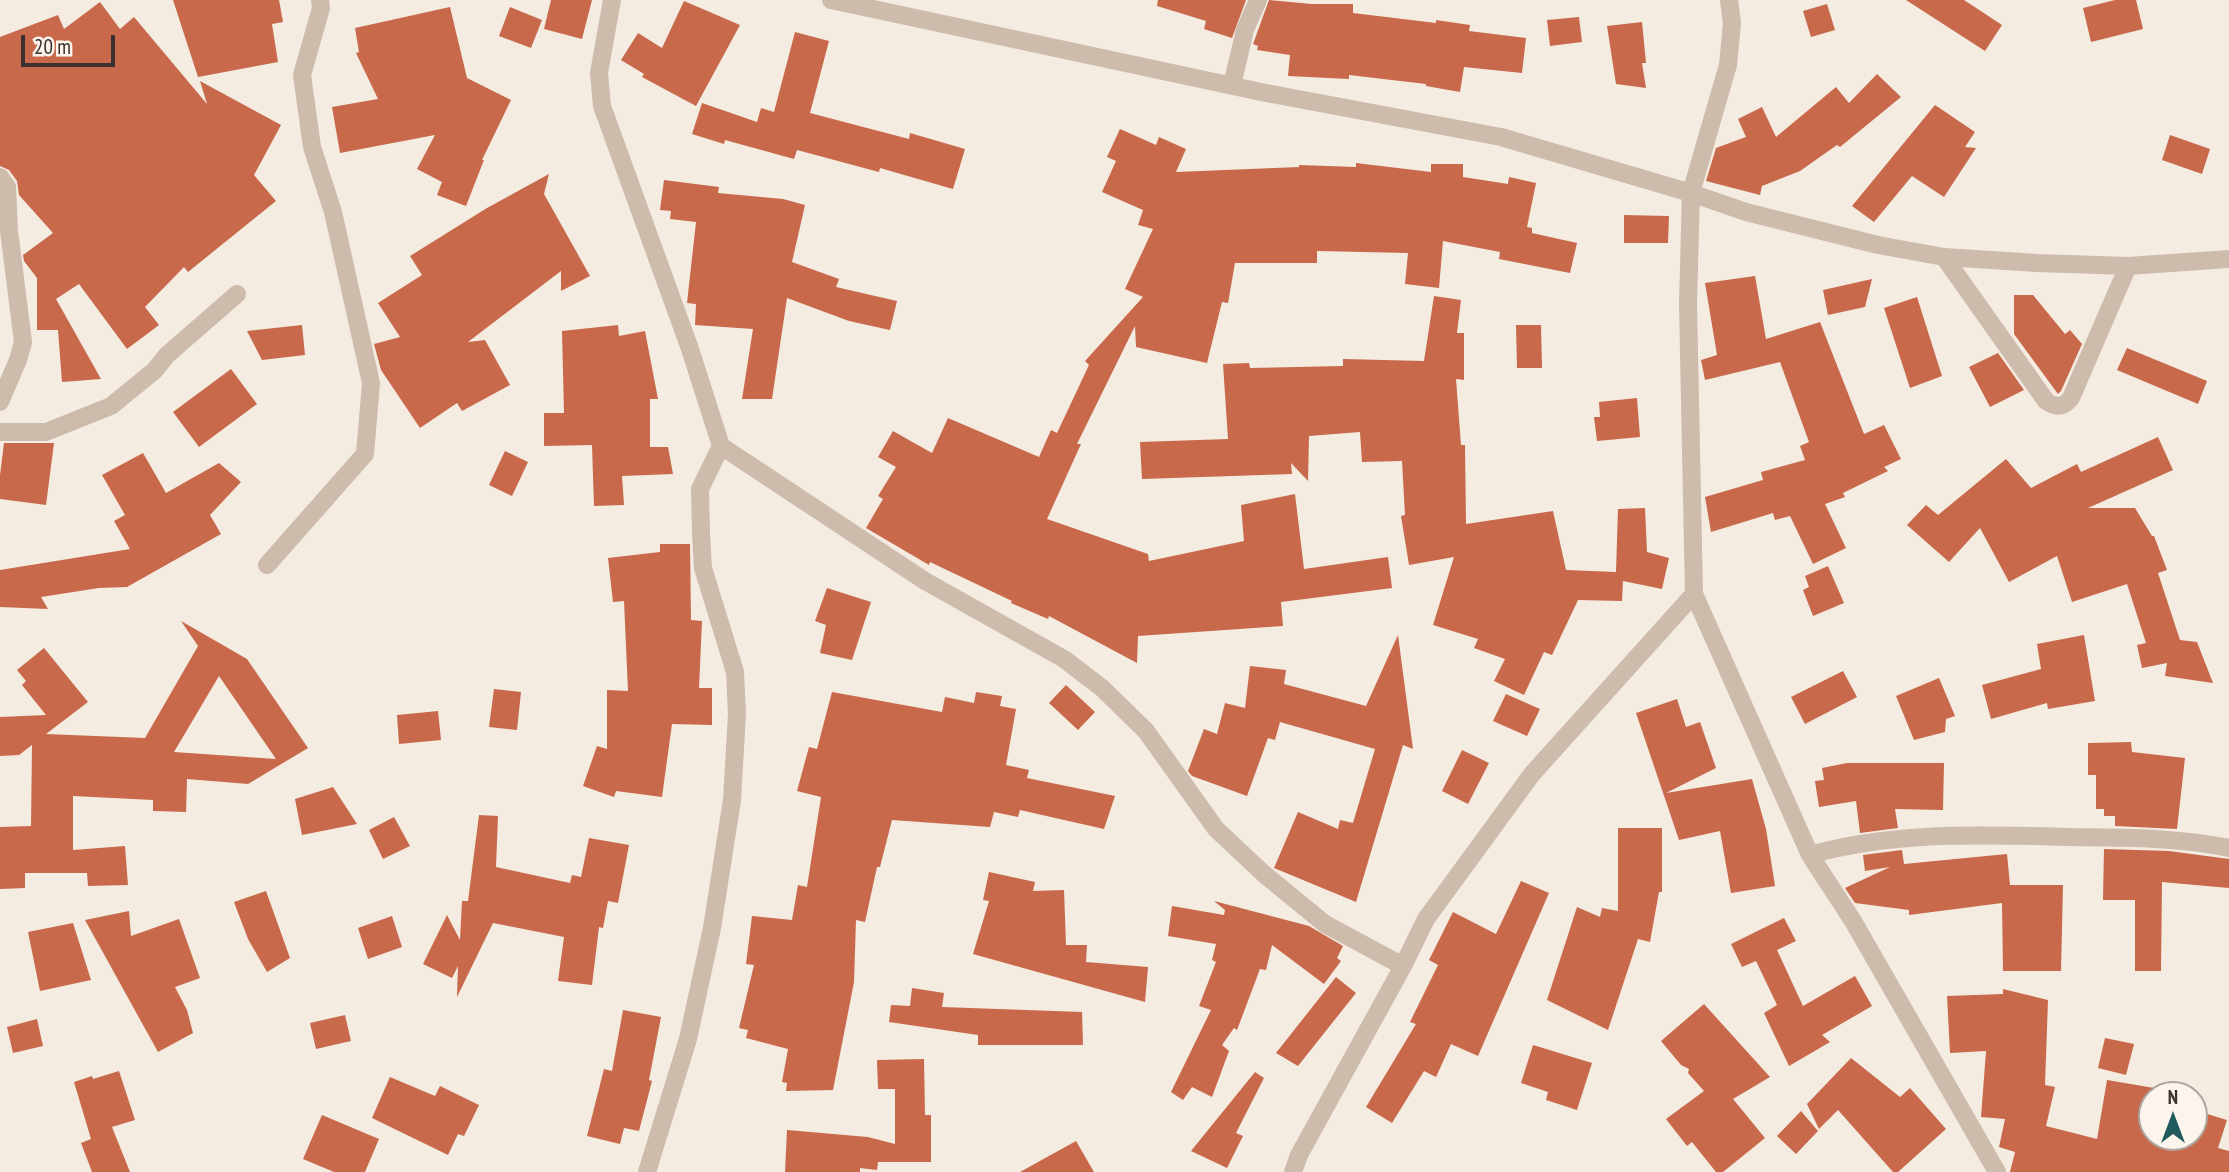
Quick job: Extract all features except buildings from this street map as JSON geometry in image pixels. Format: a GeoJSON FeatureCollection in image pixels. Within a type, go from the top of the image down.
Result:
{"type":"FeatureCollection","features":[{"type":"Feature","properties":{"kind":"street"},"geometry":{"type":"LineString","coordinates":[[267,565],[365,454],[371,383],[333,212],[312,147],[302,75],[321,8],[320,0]]}},
{"type":"Feature","properties":{"kind":"street"},"geometry":{"type":"LineString","coordinates":[[612,0],[599,73],[602,106],[722,446],[925,581],[1064,659],[1102,688],[1146,732],[1216,829],[1264,874],[1325,924],[1403,966]]}},
{"type":"Feature","properties":{"kind":"street"},"geometry":{"type":"LineString","coordinates":[[831,0],[1232,85],[1501,137],[1746,212],[1813,230],[1944,257],[2128,265],[2229,259]]}},
{"type":"Feature","properties":{"kind":"street"},"geometry":{"type":"LineString","coordinates":[[1232,85],[1245,30],[1258,0]]}},
{"type":"Feature","properties":{"kind":"street"},"geometry":{"type":"LineString","coordinates":[[1729,0],[1732,23],[1728,65],[1691,193],[1688,304],[1695,594],[1810,855],[1853,921],[1997,1172]]}},
{"type":"Feature","properties":{"kind":"street"},"geometry":{"type":"LineString","coordinates":[[0,177],[7,187],[9,231],[23,342],[0,402]]}},
{"type":"Feature","properties":{"kind":"street"},"geometry":{"type":"LineString","coordinates":[[1944,257],[2046,401],[2059,407],[2071,398],[2128,265]]}},
{"type":"Feature","properties":{"kind":"street"},"geometry":{"type":"LineString","coordinates":[[0,432],[46,432],[111,406],[154,371],[167,355],[237,294]]}},
{"type":"Feature","properties":{"kind":"street"},"geometry":{"type":"LineString","coordinates":[[647,1172],[688,1039],[712,928],[732,800],[737,714],[735,672],[702,568],[701,534],[701,489],[722,446]]}},
{"type":"Feature","properties":{"kind":"street"},"geometry":{"type":"LineString","coordinates":[[1293,1172],[1298,1155],[1403,966],[1426,919],[1532,774],[1695,594]]}},
{"type":"Feature","properties":{"kind":"street"},"geometry":{"type":"LineString","coordinates":[[1810,855],[1843,846],[1978,834],[2162,839],[2202,842],[2229,848]]}}]}
